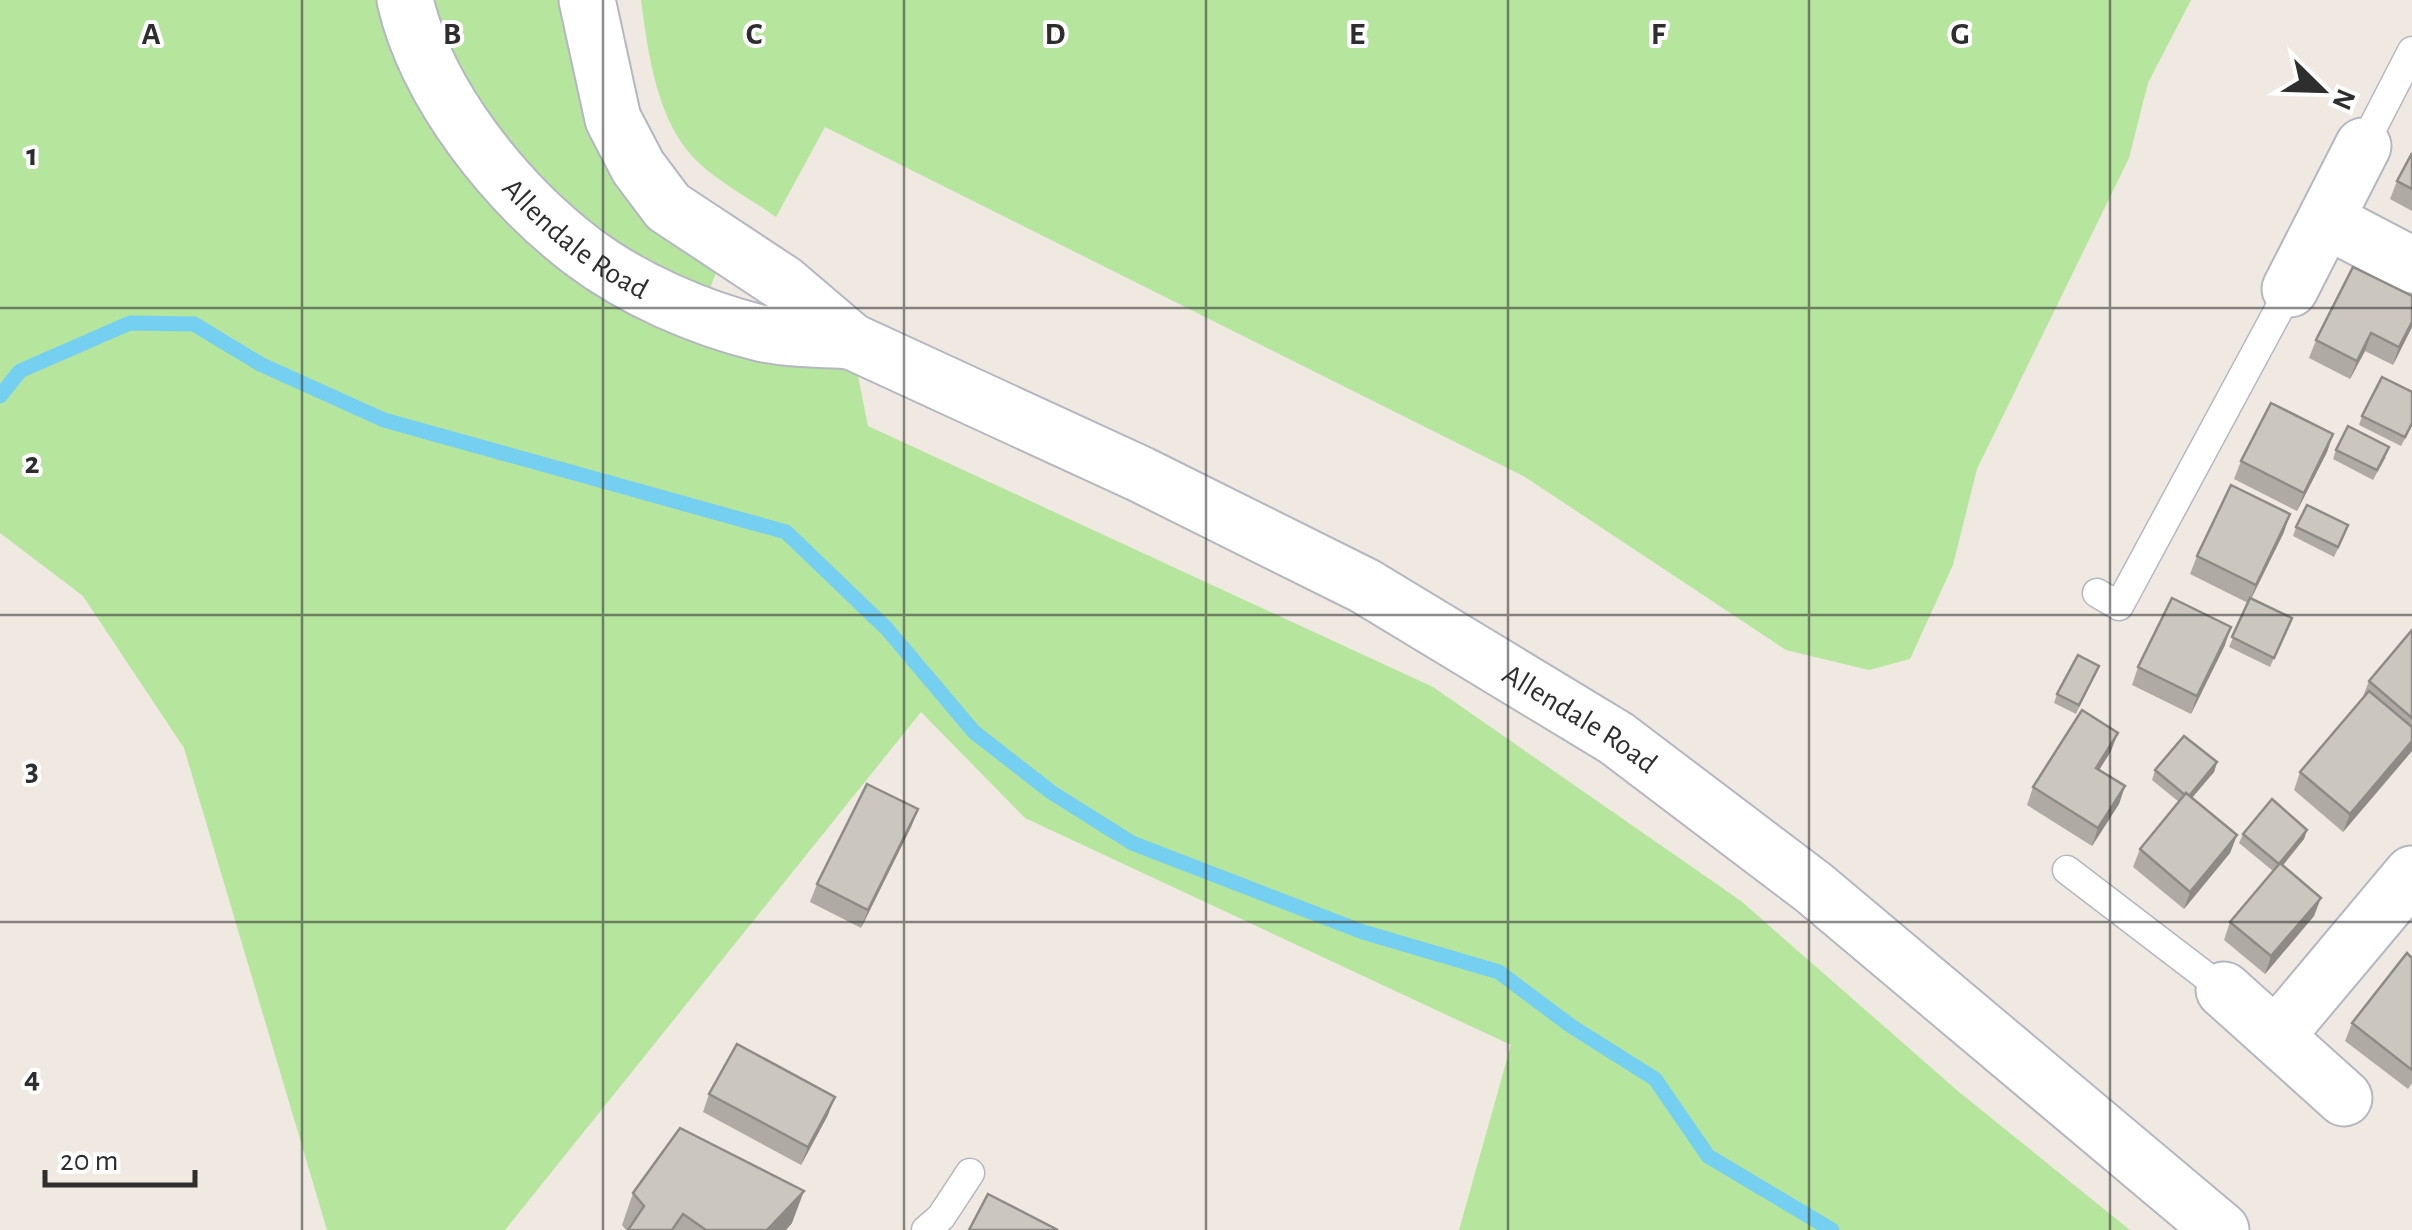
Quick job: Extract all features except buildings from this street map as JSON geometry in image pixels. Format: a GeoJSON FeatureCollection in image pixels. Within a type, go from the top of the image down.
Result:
{"type":"FeatureCollection","features":[{"type":"Feature","properties":{"kind":"street","name":"Allendale Road"},"geometry":{"type":"LineString","coordinates":[[405,0],[437,81],[483,148],[522,195],[582,252],[671,303],[762,334],[851,341]]}},
{"type":"Feature","properties":{"kind":"street","name":"Allendale Road"},"geometry":{"type":"LineString","coordinates":[[587,0],[612,118],[638,167],[668,207],[783,283],[851,341],[1140,474],[1365,586],[1616,738],[1814,888],[2221,1230]]}},
{"type":"Feature","properties":{"kind":"street"},"geometry":{"type":"LineString","coordinates":[[2290,289],[2363,146]]}},
{"type":"Feature","properties":{"kind":"street"},"geometry":{"type":"LineString","coordinates":[[2326,220],[2412,265]]}},
{"type":"Feature","properties":{"kind":"street"},"geometry":{"type":"LineString","coordinates":[[2277,1036],[2412,874]]}},
{"type":"Feature","properties":{"kind":"street"},"geometry":{"type":"LineString","coordinates":[[2224,990],[2344,1098]]}},
{"type":"Feature","properties":{"kind":"lane"},"geometry":{"type":"LineString","coordinates":[[2363,146],[2412,51]]}},
{"type":"Feature","properties":{"kind":"lane"},"geometry":{"type":"LineString","coordinates":[[2097,593],[2119,606],[2290,289]]}},
{"type":"Feature","properties":{"kind":"lane"},"geometry":{"type":"LineString","coordinates":[[2067,870],[2224,990]]}},
{"type":"Feature","properties":{"kind":"lane"},"geometry":{"type":"LineString","coordinates":[[926,1230],[941,1217],[970,1173]]}},
{"type":"Feature","properties":{"kind":"green space"},"geometry":{"type":"Polygon","coordinates":[[[0,0],[587,0],[601,56],[719,265],[709,291],[851,341],[868,426],[1433,687],[1741,901],[1959,1092],[2130,1230],[1459,1230],[1511,1045],[1025,818],[921,712],[505,1230],[327,1230],[184,748],[83,596],[0,533],[0,0]]]}},
{"type":"Feature","properties":{"kind":"green space"},"geometry":{"type":"Polygon","coordinates":[[[641,0],[2191,0],[2148,83],[2129,158],[1977,469],[1953,565],[1910,659],[1869,670],[1786,650],[1525,477],[825,127],[776,217],[727,185],[685,148],[657,88],[641,0]]]}},
{"type":"Feature","properties":{"kind":"waterway"},"geometry":{"type":"LineString","coordinates":[[0,396],[20,371],[130,323],[194,324],[260,364],[384,420],[786,532],[887,629],[974,732],[1051,792],[1132,843],[1363,932],[1499,972],[1571,1026],[1655,1079],[1708,1156],[1832,1230]]}}]}
